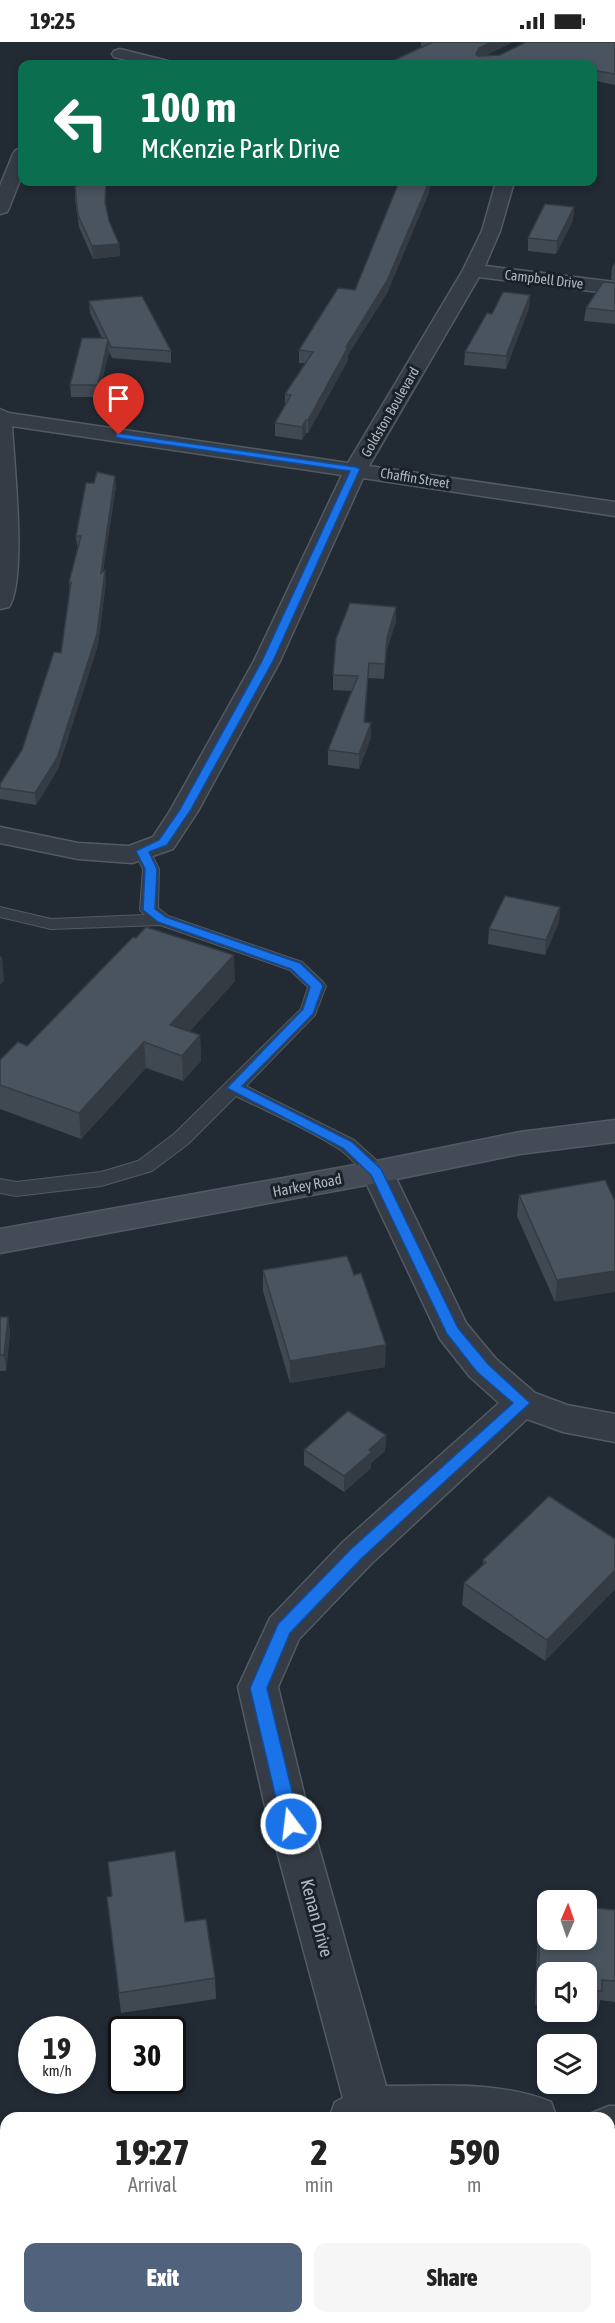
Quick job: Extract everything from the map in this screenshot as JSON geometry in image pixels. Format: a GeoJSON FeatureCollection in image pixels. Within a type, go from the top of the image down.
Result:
{"type":"FeatureCollection","features":[{"type":"Feature","properties":{"kind":"street"},"geometry":{"type":"LineString","coordinates":[[114,59],[137,42]]}},
{"type":"Feature","properties":{"kind":"street"},"geometry":{"type":"LineString","coordinates":[[0,208],[18,164]]}},
{"type":"Feature","properties":{"kind":"street","name":"Goldston Boulevard"},"geometry":{"type":"LineString","coordinates":[[0,835],[78,851],[132,855],[163,843],[184,811],[267,661],[356,469],[473,270],[491,231],[504,186]]}},
{"type":"Feature","properties":{"kind":"street","name":"Campbell Drive"},"geometry":{"type":"LineString","coordinates":[[473,270],[615,288]]}},
{"type":"Feature","properties":{"kind":"street"},"geometry":{"type":"LineString","coordinates":[[0,417],[7,533],[4,581],[0,602]]}},
{"type":"Feature","properties":{"kind":"street","name":"Chaffin Street"},"geometry":{"type":"LineString","coordinates":[[0,417],[615,509]]}},
{"type":"Feature","properties":{"kind":"street","name":"Harkey Road"},"geometry":{"type":"LineString","coordinates":[[0,1241],[377,1172],[520,1143],[615,1131]]}},
{"type":"Feature","properties":{"kind":"street"},"geometry":{"type":"LineString","coordinates":[[377,1172],[452,1330],[483,1368],[522,1403],[563,1418],[615,1428]]}},
{"type":"Feature","properties":{"kind":"street","name":"Kenan Drive"},"geometry":{"type":"LineString","coordinates":[[360,2112],[258,1688],[284,1629],[357,1553],[522,1403]]}},
{"type":"Feature","properties":{"kind":"street"},"geometry":{"type":"LineString","coordinates":[[381,2112],[463,2108],[491,2112]]}},
{"type":"Feature","properties":{"kind":"lane"},"geometry":{"type":"LineString","coordinates":[[0,1186],[16,1189],[101,1179],[145,1166],[181,1139],[309,1011],[317,986],[296,966],[162,920],[148,910],[151,869],[142,851]]}},
{"type":"Feature","properties":{"kind":"lane"},"geometry":{"type":"LineString","coordinates":[[0,912],[51,924],[162,920]]}},
{"type":"Feature","properties":{"kind":"lane"},"geometry":{"type":"LineString","coordinates":[[234,1088],[347,1145],[377,1172]]}},
{"type":"Feature","properties":{"kind":"building"},"geometry":{"type":"Polygon","coordinates":[[[433,42],[492,42],[479,48],[476,54],[478,56],[500,55],[526,42],[615,42],[615,74],[597,71],[597,60],[395,60],[433,42]]]}},
{"type":"Feature","properties":{"kind":"building"},"geometry":{"type":"Polygon","coordinates":[[[106,186],[105,202],[109,221],[119,244],[92,246],[78,215],[75,187],[106,186]]]}},
{"type":"Feature","properties":{"kind":"building"},"geometry":{"type":"Polygon","coordinates":[[[397,186],[427,186],[387,281],[346,347],[348,347],[308,420],[302,427],[275,423],[291,395],[285,394],[313,352],[299,350],[338,288],[355,290],[397,186]]]}},
{"type":"Feature","properties":{"kind":"building"},"geometry":{"type":"Polygon","coordinates":[[[545,204],[574,207],[557,241],[528,238],[545,204]]]}},
{"type":"Feature","properties":{"kind":"building"},"geometry":{"type":"Polygon","coordinates":[[[603,282],[615,283],[615,311],[586,308],[603,282]]]}},
{"type":"Feature","properties":{"kind":"building"},"geometry":{"type":"Polygon","coordinates":[[[503,292],[530,295],[506,356],[465,352],[487,313],[492,314],[503,292]]]}},
{"type":"Feature","properties":{"kind":"building"},"geometry":{"type":"Polygon","coordinates":[[[142,296],[171,351],[111,347],[108,340],[98,385],[70,385],[82,338],[107,338],[89,301],[142,296]]]}},
{"type":"Feature","properties":{"kind":"building"},"geometry":{"type":"Polygon","coordinates":[[[97,472],[115,476],[101,573],[105,570],[97,634],[57,758],[35,793],[0,788],[0,784],[22,750],[54,652],[61,653],[71,582],[69,582],[81,536],[76,536],[86,483],[94,483],[97,472]]]}},
{"type":"Feature","properties":{"kind":"building"},"geometry":{"type":"Polygon","coordinates":[[[350,603],[396,607],[387,638],[385,664],[369,663],[364,722],[371,723],[359,754],[328,750],[358,676],[333,675],[336,639],[350,603]]]}},
{"type":"Feature","properties":{"kind":"building"},"geometry":{"type":"Polygon","coordinates":[[[505,896],[560,907],[546,940],[489,929],[505,896]]]}},
{"type":"Feature","properties":{"kind":"building"},"geometry":{"type":"Polygon","coordinates":[[[146,927],[234,955],[170,1025],[200,1035],[182,1056],[144,1042],[79,1113],[0,1085],[0,1060],[18,1042],[27,1046],[133,937],[136,938],[146,927]]]}},
{"type":"Feature","properties":{"kind":"building"},"geometry":{"type":"Polygon","coordinates":[[[605,1180],[615,1201],[615,1271],[557,1280],[519,1195],[605,1180]]]}},
{"type":"Feature","properties":{"kind":"building"},"geometry":{"type":"Polygon","coordinates":[[[347,1256],[354,1275],[361,1273],[386,1345],[290,1361],[263,1270],[347,1256]]]}},
{"type":"Feature","properties":{"kind":"building"},"geometry":{"type":"Polygon","coordinates":[[[0,1317],[8,1317],[4,1355],[0,1355],[0,1317]]]}},
{"type":"Feature","properties":{"kind":"building"},"geometry":{"type":"Polygon","coordinates":[[[348,1411],[386,1435],[369,1450],[372,1452],[344,1476],[304,1450],[348,1411]]]}},
{"type":"Feature","properties":{"kind":"building"},"geometry":{"type":"Polygon","coordinates":[[[549,1496],[615,1539],[615,1570],[547,1640],[464,1583],[486,1562],[483,1560],[549,1496]]]}},
{"type":"Feature","properties":{"kind":"building"},"geometry":{"type":"Polygon","coordinates":[[[175,1851],[185,1922],[206,1919],[215,1978],[119,1993],[107,1897],[112,1896],[108,1862],[175,1851]]]}},
{"type":"Feature","properties":{"kind":"building"},"geometry":{"type":"Polygon","coordinates":[[[597,1908],[615,1910],[615,1981],[602,1980],[602,1991],[597,1991],[597,1962],[539,1962],[539,1950],[597,1950],[597,1908]]]}},
{"type":"Feature","properties":{"kind":"route"},"geometry":{"type":"LineString","coordinates":[[119,435],[356,469],[267,661],[184,811],[163,843],[142,851],[151,869],[148,910],[162,920],[296,966],[317,986],[309,1011],[234,1088],[347,1145],[377,1172],[452,1330],[483,1368],[522,1403],[357,1553],[284,1629],[258,1688],[291,1824]]}}]}
